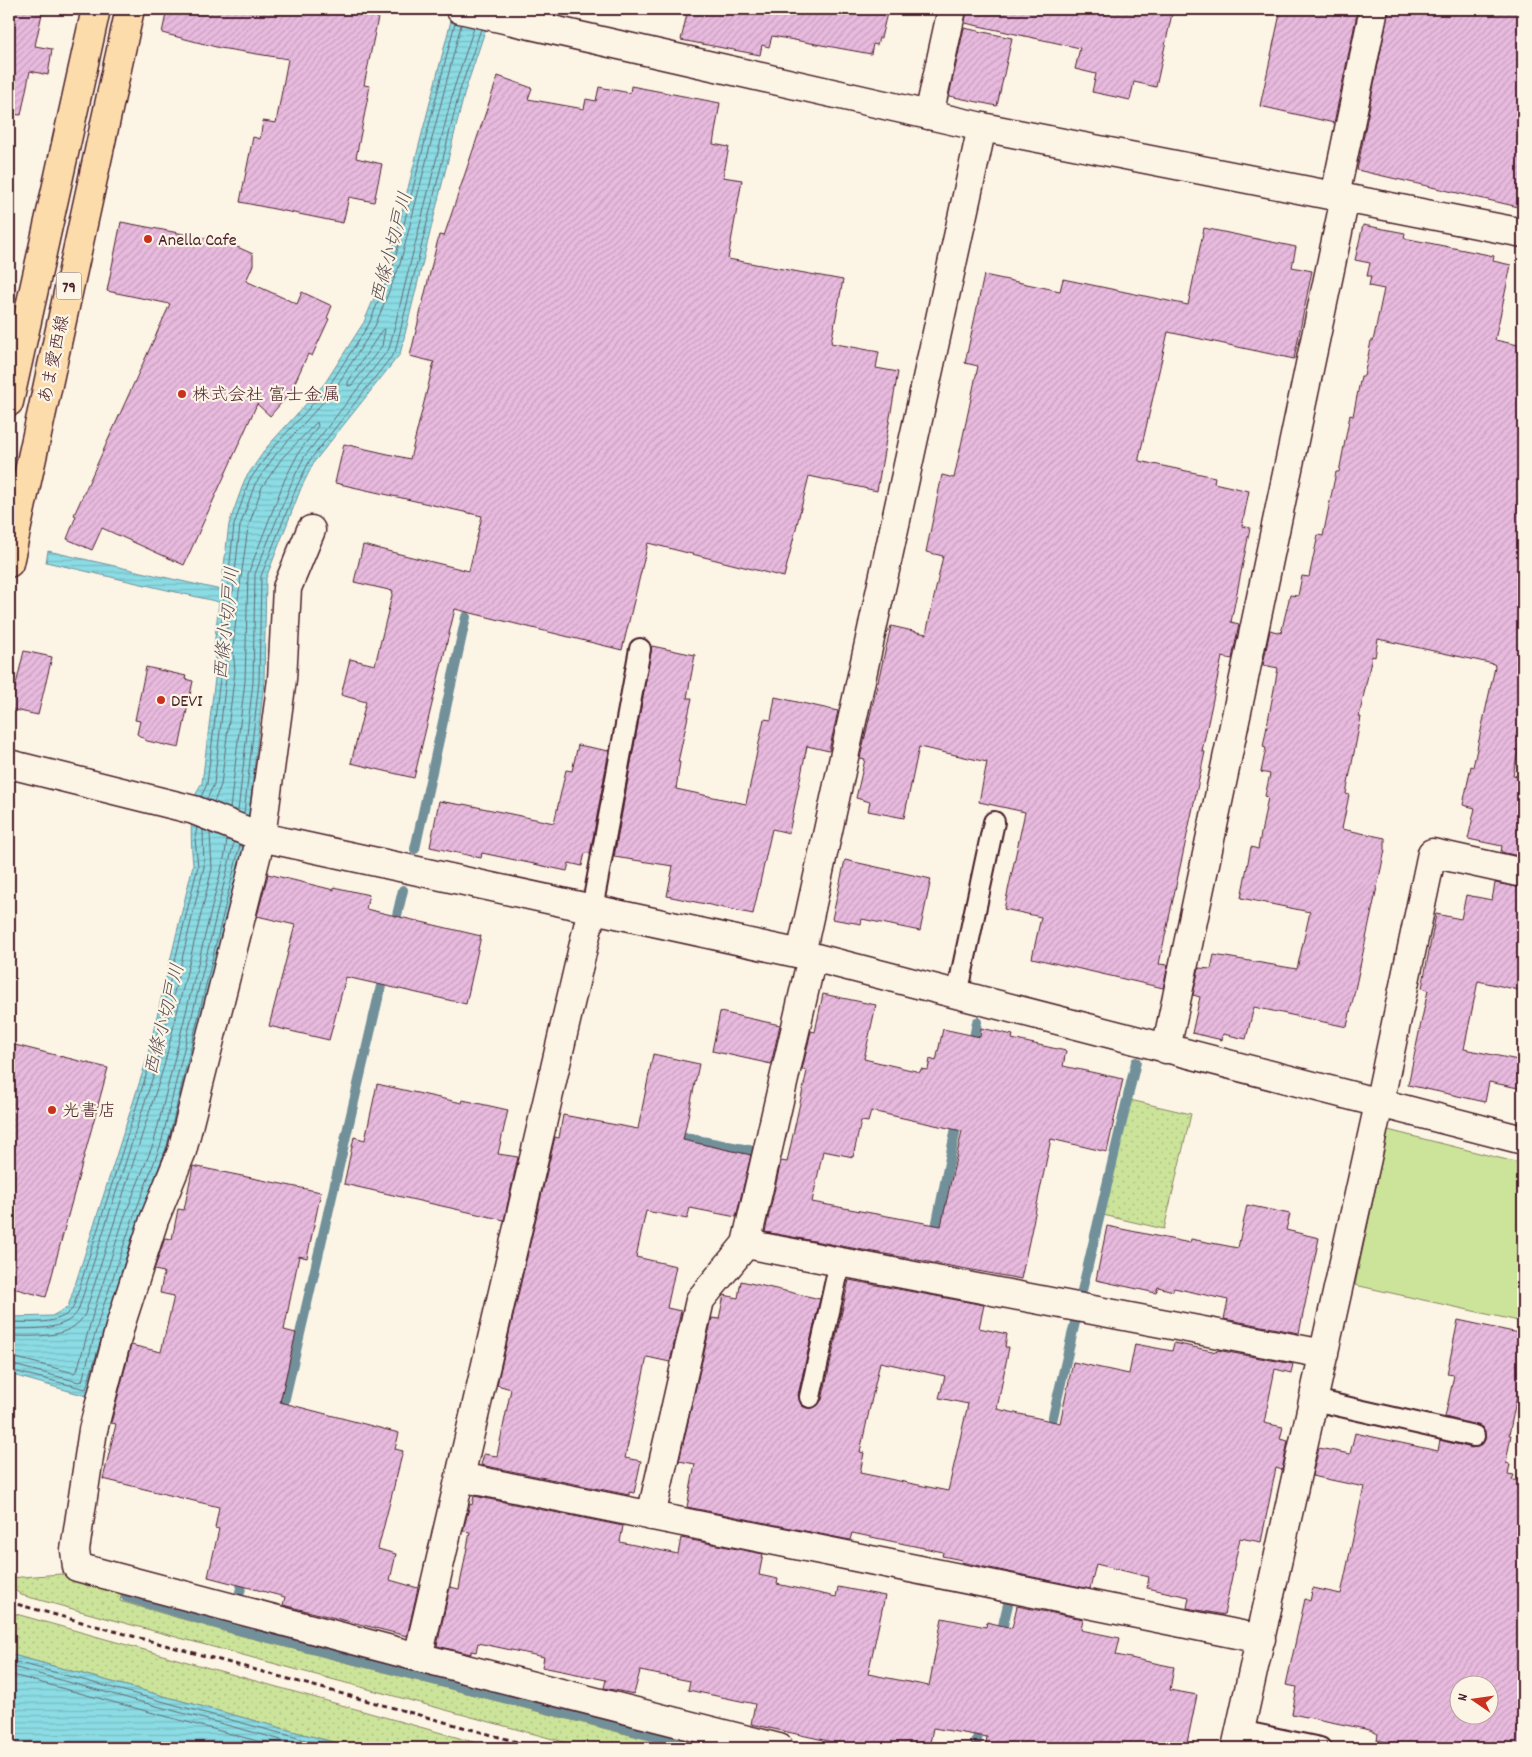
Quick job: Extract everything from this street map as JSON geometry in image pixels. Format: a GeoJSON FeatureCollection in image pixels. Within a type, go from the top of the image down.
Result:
{"type":"FeatureCollection","features":[{"type":"Feature","properties":{"kind":"main road","name":"あま愛西線"},"geometry":{"type":"LineString","coordinates":[[9,402],[96,9]]}},
{"type":"Feature","properties":{"kind":"main road","name":"あま愛西線"},"geometry":{"type":"LineString","coordinates":[[9,563],[130,9]]}},
{"type":"Feature","properties":{"kind":"street"},"geometry":{"type":"LineString","coordinates":[[460,9],[505,15],[929,116],[1523,233]]}},
{"type":"Feature","properties":{"kind":"street"},"geometry":{"type":"LineString","coordinates":[[929,116],[952,9]]}},
{"type":"Feature","properties":{"kind":"street"},"geometry":{"type":"LineString","coordinates":[[1166,1049],[1340,197],[1374,9]]}},
{"type":"Feature","properties":{"kind":"street"},"geometry":{"type":"LineString","coordinates":[[651,1516],[700,1300],[746,1244],[982,127]]}},
{"type":"Feature","properties":{"kind":"street"},"geometry":{"type":"LineString","coordinates":[[310,530],[287,588],[282,679],[256,835],[182,1152],[154,1220],[121,1323],[93,1430],[75,1550],[76,1567],[418,1657],[779,1748]]}},
{"type":"Feature","properties":{"kind":"street"},"geometry":{"type":"LineString","coordinates":[[9,764],[194,810],[256,835],[806,956],[1523,1140]]}},
{"type":"Feature","properties":{"kind":"street"},"geometry":{"type":"LineString","coordinates":[[1238,1740],[1379,1104],[1432,854],[1523,873]]}},
{"type":"Feature","properties":{"kind":"street"},"geometry":{"type":"LineString","coordinates":[[418,1657],[592,909]]}},
{"type":"Feature","properties":{"kind":"street"},"geometry":{"type":"LineString","coordinates":[[746,1244],[1324,1354]]}},
{"type":"Feature","properties":{"kind":"street"},"geometry":{"type":"LineString","coordinates":[[460,1476],[1260,1638]]}},
{"type":"Feature","properties":{"kind":"lane"},"geometry":{"type":"LineString","coordinates":[[592,909],[640,649]]}},
{"type":"Feature","properties":{"kind":"lane"},"geometry":{"type":"LineString","coordinates":[[957,994],[994,822]]}},
{"type":"Feature","properties":{"kind":"lane"},"geometry":{"type":"LineString","coordinates":[[810,1397],[840,1262]]}},
{"type":"Feature","properties":{"kind":"lane"},"geometry":{"type":"LineString","coordinates":[[1314,1400],[1474,1436]]}},
{"type":"Feature","properties":{"kind":"lane"},"geometry":{"type":"LineString","coordinates":[[1238,1740],[1320,1748]]}},
{"type":"Feature","properties":{"kind":"path"},"geometry":{"type":"LineString","coordinates":[[9,1602],[539,1748]]}},
{"type":"Feature","properties":{"kind":"green space"},"geometry":{"type":"Polygon","coordinates":[[[1130,1100],[1191,1114],[1164,1229],[1103,1215],[1130,1100]]]}},
{"type":"Feature","properties":{"kind":"green space"},"geometry":{"type":"Polygon","coordinates":[[[1388,1130],[1523,1164],[1523,1322],[1355,1285],[1388,1130]]]}},
{"type":"Feature","properties":{"kind":"green space"},"geometry":{"type":"Polygon","coordinates":[[[61,1574],[122,1591],[120,1601],[231,1633],[681,1748],[586,1748],[21,1595],[9,1585],[9,1578],[61,1574]]]}},
{"type":"Feature","properties":{"kind":"green space"},"geometry":{"type":"Polygon","coordinates":[[[9,1612],[495,1748],[355,1748],[9,1654],[9,1612]]]}},
{"type":"Feature","properties":{"kind":"water","name":"西條小切戸川"},"geometry":{"type":"Polygon","coordinates":[[[454,9],[486,28],[465,91],[400,354],[314,462],[301,488],[266,578],[264,682],[244,858],[172,1147],[90,1397],[9,1374],[9,1317],[52,1316],[68,1307],[146,1062],[193,865],[192,811],[194,800],[202,783],[216,670],[214,647],[219,602],[46,562],[48,551],[221,590],[229,524],[245,479],[267,447],[325,383],[364,322],[389,262],[454,9]]]}},
{"type":"Feature","properties":{"kind":"water"},"geometry":{"type":"Polygon","coordinates":[[[9,1654],[355,1748],[9,1748],[9,1654]]]}},
{"type":"Feature","properties":{"kind":"building"},"geometry":{"type":"Polygon","coordinates":[[[9,9],[43,9],[35,46],[52,49],[48,75],[30,71],[21,115],[9,114],[9,9]]]}},
{"type":"Feature","properties":{"kind":"building"},"geometry":{"type":"Polygon","coordinates":[[[167,9],[357,9],[379,13],[364,85],[370,86],[356,158],[382,164],[374,202],[349,197],[343,223],[240,202],[253,137],[260,139],[263,121],[276,123],[288,59],[220,48],[162,33],[167,9]]]}},
{"type":"Feature","properties":{"kind":"building"},"geometry":{"type":"Polygon","coordinates":[[[688,9],[888,9],[881,38],[879,38],[877,45],[873,44],[871,54],[772,36],[769,47],[762,45],[760,55],[681,40],[688,9]]]}},
{"type":"Feature","properties":{"kind":"building"},"geometry":{"type":"Polygon","coordinates":[[[967,9],[1173,9],[1156,87],[1134,82],[1130,100],[1092,92],[1096,74],[1075,69],[1080,48],[965,23],[967,9]]]}},
{"type":"Feature","properties":{"kind":"building"},"geometry":{"type":"Polygon","coordinates":[[[1281,9],[1358,9],[1334,123],[1260,106],[1281,9]]]}},
{"type":"Feature","properties":{"kind":"building"},"geometry":{"type":"Polygon","coordinates":[[[1389,9],[1523,9],[1523,208],[1357,170],[1389,9]]]}},
{"type":"Feature","properties":{"kind":"building"},"geometry":{"type":"Polygon","coordinates":[[[964,28],[1012,38],[997,106],[949,96],[964,28]]]}},
{"type":"Feature","properties":{"kind":"building"},"geometry":{"type":"Polygon","coordinates":[[[498,76],[532,88],[528,99],[584,109],[586,99],[596,101],[599,87],[630,93],[631,86],[720,103],[713,144],[729,147],[723,177],[742,180],[728,259],[843,280],[831,343],[879,352],[876,368],[898,372],[877,491],[809,476],[784,577],[648,543],[622,650],[455,609],[414,778],[351,763],[366,702],[341,695],[350,659],[375,665],[393,591],[354,582],[363,545],[469,571],[482,516],[335,483],[344,444],[410,459],[434,362],[410,356],[439,235],[444,236],[498,76]]]}},
{"type":"Feature","properties":{"kind":"building"},"geometry":{"type":"Polygon","coordinates":[[[121,222],[226,242],[253,254],[253,265],[246,281],[297,304],[302,292],[332,306],[327,318],[329,319],[312,356],[308,354],[290,393],[270,416],[257,404],[184,565],[102,528],[92,550],[67,539],[76,516],[74,515],[170,304],[107,291],[121,222]]]}},
{"type":"Feature","properties":{"kind":"building"},"geometry":{"type":"Polygon","coordinates":[[[1363,225],[1405,233],[1404,238],[1494,256],[1493,261],[1511,265],[1495,340],[1523,346],[1523,728],[1513,775],[1523,777],[1523,857],[1501,852],[1502,846],[1468,839],[1475,808],[1463,805],[1495,667],[1494,664],[1378,639],[1375,657],[1372,656],[1359,717],[1361,717],[1346,794],[1349,795],[1342,829],[1385,838],[1385,850],[1347,1027],[1254,1007],[1246,1039],[1223,1034],[1222,1040],[1192,1033],[1200,997],[1193,995],[1199,968],[1211,969],[1214,955],[1297,969],[1310,912],[1241,898],[1251,847],[1258,849],[1268,797],[1265,796],[1270,774],[1261,772],[1266,748],[1263,747],[1278,668],[1263,665],[1270,630],[1281,633],[1290,595],[1298,596],[1302,576],[1309,577],[1318,535],[1323,536],[1336,472],[1339,472],[1350,415],[1353,416],[1361,376],[1364,376],[1384,289],[1369,286],[1371,276],[1367,276],[1370,263],[1355,260],[1363,225]]]}},
{"type":"Feature","properties":{"kind":"building"},"geometry":{"type":"Polygon","coordinates":[[[1204,228],[1296,247],[1292,267],[1312,271],[1294,359],[1168,332],[1139,458],[1139,461],[1215,477],[1214,483],[1249,491],[1242,526],[1250,528],[1231,622],[1239,624],[1232,659],[1222,657],[1202,751],[1205,752],[1159,964],[1168,965],[1163,988],[1032,958],[1041,917],[1004,909],[1025,812],[979,802],[987,762],[919,747],[904,818],[868,811],[870,802],[856,798],[865,759],[860,758],[891,626],[926,634],[943,556],[926,552],[942,475],[954,478],[978,366],[965,363],[984,275],[1060,291],[1063,279],[1188,305],[1204,228]]]}},
{"type":"Feature","properties":{"kind":"building"},"geometry":{"type":"Polygon","coordinates":[[[652,646],[695,655],[687,698],[692,698],[678,762],[680,762],[676,789],[746,804],[764,719],[771,720],[775,697],[838,711],[829,751],[807,746],[789,833],[772,829],[753,914],[667,896],[673,866],[614,857],[652,646]]]}},
{"type":"Feature","properties":{"kind":"building"},"geometry":{"type":"Polygon","coordinates":[[[24,651],[52,657],[38,715],[10,709],[24,651]]]}},
{"type":"Feature","properties":{"kind":"building"},"geometry":{"type":"Polygon","coordinates":[[[146,667],[186,676],[185,679],[193,681],[179,748],[147,741],[137,734],[140,721],[135,720],[146,667]]]}},
{"type":"Feature","properties":{"kind":"building"},"geometry":{"type":"Polygon","coordinates":[[[578,745],[609,751],[590,854],[585,853],[582,866],[569,863],[567,871],[482,853],[481,858],[430,847],[439,801],[463,804],[554,823],[566,770],[572,771],[578,745]]]}},
{"type":"Feature","properties":{"kind":"building"},"geometry":{"type":"Polygon","coordinates":[[[845,860],[931,879],[920,931],[862,919],[861,924],[832,919],[845,860]]]}},
{"type":"Feature","properties":{"kind":"building"},"geometry":{"type":"Polygon","coordinates":[[[268,874],[334,890],[334,887],[369,895],[366,909],[481,936],[466,1004],[346,977],[329,1040],[269,1026],[295,925],[257,916],[268,874]]]}},
{"type":"Feature","properties":{"kind":"building"},"geometry":{"type":"Polygon","coordinates":[[[1495,883],[1523,888],[1523,991],[1478,981],[1464,1049],[1523,1061],[1523,1089],[1489,1082],[1485,1102],[1408,1085],[1428,990],[1422,988],[1436,914],[1461,919],[1466,895],[1492,900],[1495,883]]]}},
{"type":"Feature","properties":{"kind":"building"},"geometry":{"type":"Polygon","coordinates":[[[823,994],[876,1005],[864,1059],[920,1072],[921,1069],[928,1070],[930,1059],[936,1061],[943,1029],[980,1037],[981,1028],[1013,1035],[1012,1039],[1066,1051],[1063,1066],[1123,1079],[1107,1152],[1051,1139],[1021,1279],[765,1232],[781,1161],[787,1162],[807,1071],[802,1070],[811,1031],[815,1032],[823,994]],[[871,1111],[868,1122],[861,1121],[853,1157],[823,1151],[812,1202],[941,1226],[962,1131],[871,1111]]]}},
{"type":"Feature","properties":{"kind":"building"},"geometry":{"type":"Polygon","coordinates":[[[720,1012],[780,1025],[771,1064],[712,1051],[720,1012]]]}},
{"type":"Feature","properties":{"kind":"building"},"geometry":{"type":"Polygon","coordinates":[[[15,1045],[108,1068],[46,1297],[9,1287],[9,1068],[15,1045]]]}},
{"type":"Feature","properties":{"kind":"building"},"geometry":{"type":"Polygon","coordinates":[[[653,1054],[699,1064],[683,1140],[751,1155],[736,1217],[690,1208],[687,1219],[646,1211],[636,1257],[676,1266],[667,1308],[681,1311],[670,1362],[647,1357],[625,1458],[641,1461],[634,1493],[629,1492],[629,1495],[481,1465],[484,1454],[497,1456],[511,1389],[497,1385],[555,1137],[559,1138],[563,1115],[638,1129],[653,1054]]]}},
{"type":"Feature","properties":{"kind":"building"},"geometry":{"type":"Polygon","coordinates":[[[377,1084],[462,1103],[463,1100],[508,1110],[498,1154],[518,1157],[504,1220],[344,1184],[354,1137],[365,1140],[377,1084]]]}},
{"type":"Feature","properties":{"kind":"building"},"geometry":{"type":"Polygon","coordinates":[[[193,1166],[321,1192],[307,1258],[299,1256],[284,1330],[296,1333],[280,1402],[399,1433],[395,1449],[403,1451],[378,1549],[396,1554],[390,1580],[418,1588],[407,1636],[283,1605],[285,1597],[208,1577],[219,1529],[215,1528],[219,1507],[103,1479],[116,1424],[111,1423],[131,1345],[161,1352],[174,1296],[160,1293],[164,1272],[154,1270],[165,1238],[172,1239],[178,1209],[184,1210],[193,1166]]]}},
{"type":"Feature","properties":{"kind":"building"},"geometry":{"type":"Polygon","coordinates":[[[1247,1205],[1290,1214],[1286,1230],[1319,1238],[1299,1333],[1224,1319],[1228,1300],[1174,1288],[1173,1291],[1158,1287],[1156,1293],[1096,1280],[1107,1226],[1190,1243],[1191,1239],[1238,1248],[1247,1205]]]}},
{"type":"Feature","properties":{"kind":"building"},"geometry":{"type":"Polygon","coordinates":[[[849,1280],[984,1305],[979,1328],[1007,1334],[1005,1347],[1009,1347],[997,1409],[1060,1423],[1073,1362],[1129,1374],[1135,1344],[1172,1351],[1174,1343],[1293,1364],[1291,1373],[1275,1369],[1264,1423],[1283,1427],[1280,1439],[1288,1441],[1282,1470],[1276,1468],[1261,1542],[1240,1538],[1224,1615],[1187,1608],[1189,1597],[1147,1588],[1149,1577],[1096,1564],[1090,1589],[961,1562],[962,1560],[942,1556],[943,1552],[852,1533],[850,1540],[687,1507],[695,1464],[679,1461],[712,1318],[719,1319],[724,1295],[738,1298],[741,1281],[820,1299],[798,1395],[802,1406],[813,1408],[822,1400],[849,1280]],[[880,1362],[860,1452],[864,1453],[860,1473],[948,1491],[968,1404],[939,1398],[945,1376],[880,1362]]]}},
{"type":"Feature","properties":{"kind":"building"},"geometry":{"type":"Polygon","coordinates":[[[1458,1320],[1523,1334],[1523,1367],[1509,1435],[1511,1435],[1506,1463],[1510,1464],[1508,1474],[1514,1475],[1512,1480],[1523,1481],[1523,1748],[1418,1748],[1377,1740],[1378,1734],[1370,1730],[1292,1714],[1297,1687],[1286,1685],[1305,1599],[1310,1601],[1313,1588],[1341,1594],[1364,1487],[1312,1476],[1319,1448],[1350,1454],[1355,1433],[1438,1451],[1440,1440],[1472,1448],[1482,1444],[1485,1439],[1485,1433],[1482,1427],[1445,1417],[1454,1375],[1447,1374],[1458,1320]]]}},
{"type":"Feature","properties":{"kind":"building"},"geometry":{"type":"Polygon","coordinates":[[[474,1496],[623,1526],[620,1542],[678,1554],[681,1538],[763,1554],[759,1575],[778,1579],[777,1584],[836,1597],[838,1587],[885,1596],[868,1674],[929,1686],[942,1618],[986,1627],[987,1622],[1012,1628],[1017,1606],[1083,1619],[1081,1630],[1120,1638],[1116,1655],[1174,1667],[1170,1690],[1197,1695],[1186,1748],[985,1748],[987,1737],[933,1728],[929,1748],[860,1748],[751,1724],[755,1704],[688,1690],[690,1681],[640,1671],[634,1694],[604,1688],[606,1680],[542,1667],[544,1657],[478,1643],[476,1652],[471,1651],[471,1654],[437,1646],[450,1587],[459,1589],[470,1532],[463,1531],[474,1496]]]}},
{"type":"Feature","properties":{"kind":"waterway"},"geometry":{"type":"LineString","coordinates":[[415,849],[466,617]]}},
{"type":"Feature","properties":{"kind":"waterway"},"geometry":{"type":"LineString","coordinates":[[394,928],[403,890]]}},
{"type":"Feature","properties":{"kind":"waterway"},"geometry":{"type":"LineString","coordinates":[[281,1415],[384,973]]}},
{"type":"Feature","properties":{"kind":"waterway"},"geometry":{"type":"LineString","coordinates":[[972,1048],[977,1022]]}},
{"type":"Feature","properties":{"kind":"waterway"},"geometry":{"type":"LineString","coordinates":[[1081,1295],[1136,1062]]}},
{"type":"Feature","properties":{"kind":"waterway"},"geometry":{"type":"LineString","coordinates":[[934,1237],[958,1118]]}},
{"type":"Feature","properties":{"kind":"waterway"},"geometry":{"type":"LineString","coordinates":[[670,1135],[754,1151]]}},
{"type":"Feature","properties":{"kind":"waterway"},"geometry":{"type":"LineString","coordinates":[[1049,1434],[1076,1318]]}},
{"type":"Feature","properties":{"kind":"waterway"},"geometry":{"type":"LineString","coordinates":[[240,1592],[245,1572]]}},
{"type":"Feature","properties":{"kind":"waterway"},"geometry":{"type":"LineString","coordinates":[[126,1597],[231,1628],[701,1748]]}},
{"type":"Feature","properties":{"kind":"waterway"},"geometry":{"type":"LineString","coordinates":[[1000,1638],[1009,1600]]}},
{"type":"Feature","properties":{"kind":"waterway"},"geometry":{"type":"LineString","coordinates":[[975,1748],[981,1723]]}},
{"type":"Feature","properties":{"kind":"place","name":"Anella Cafe"},"geometry":{"type":"Point","coordinates":[148,239]}},
{"type":"Feature","properties":{"kind":"place","name":"株式会社 富士金属"},"geometry":{"type":"Point","coordinates":[182,394]}},
{"type":"Feature","properties":{"kind":"place","name":"DEVI"},"geometry":{"type":"Point","coordinates":[161,700]}},
{"type":"Feature","properties":{"kind":"place","name":"光書店"},"geometry":{"type":"Point","coordinates":[52,1110]}}]}
